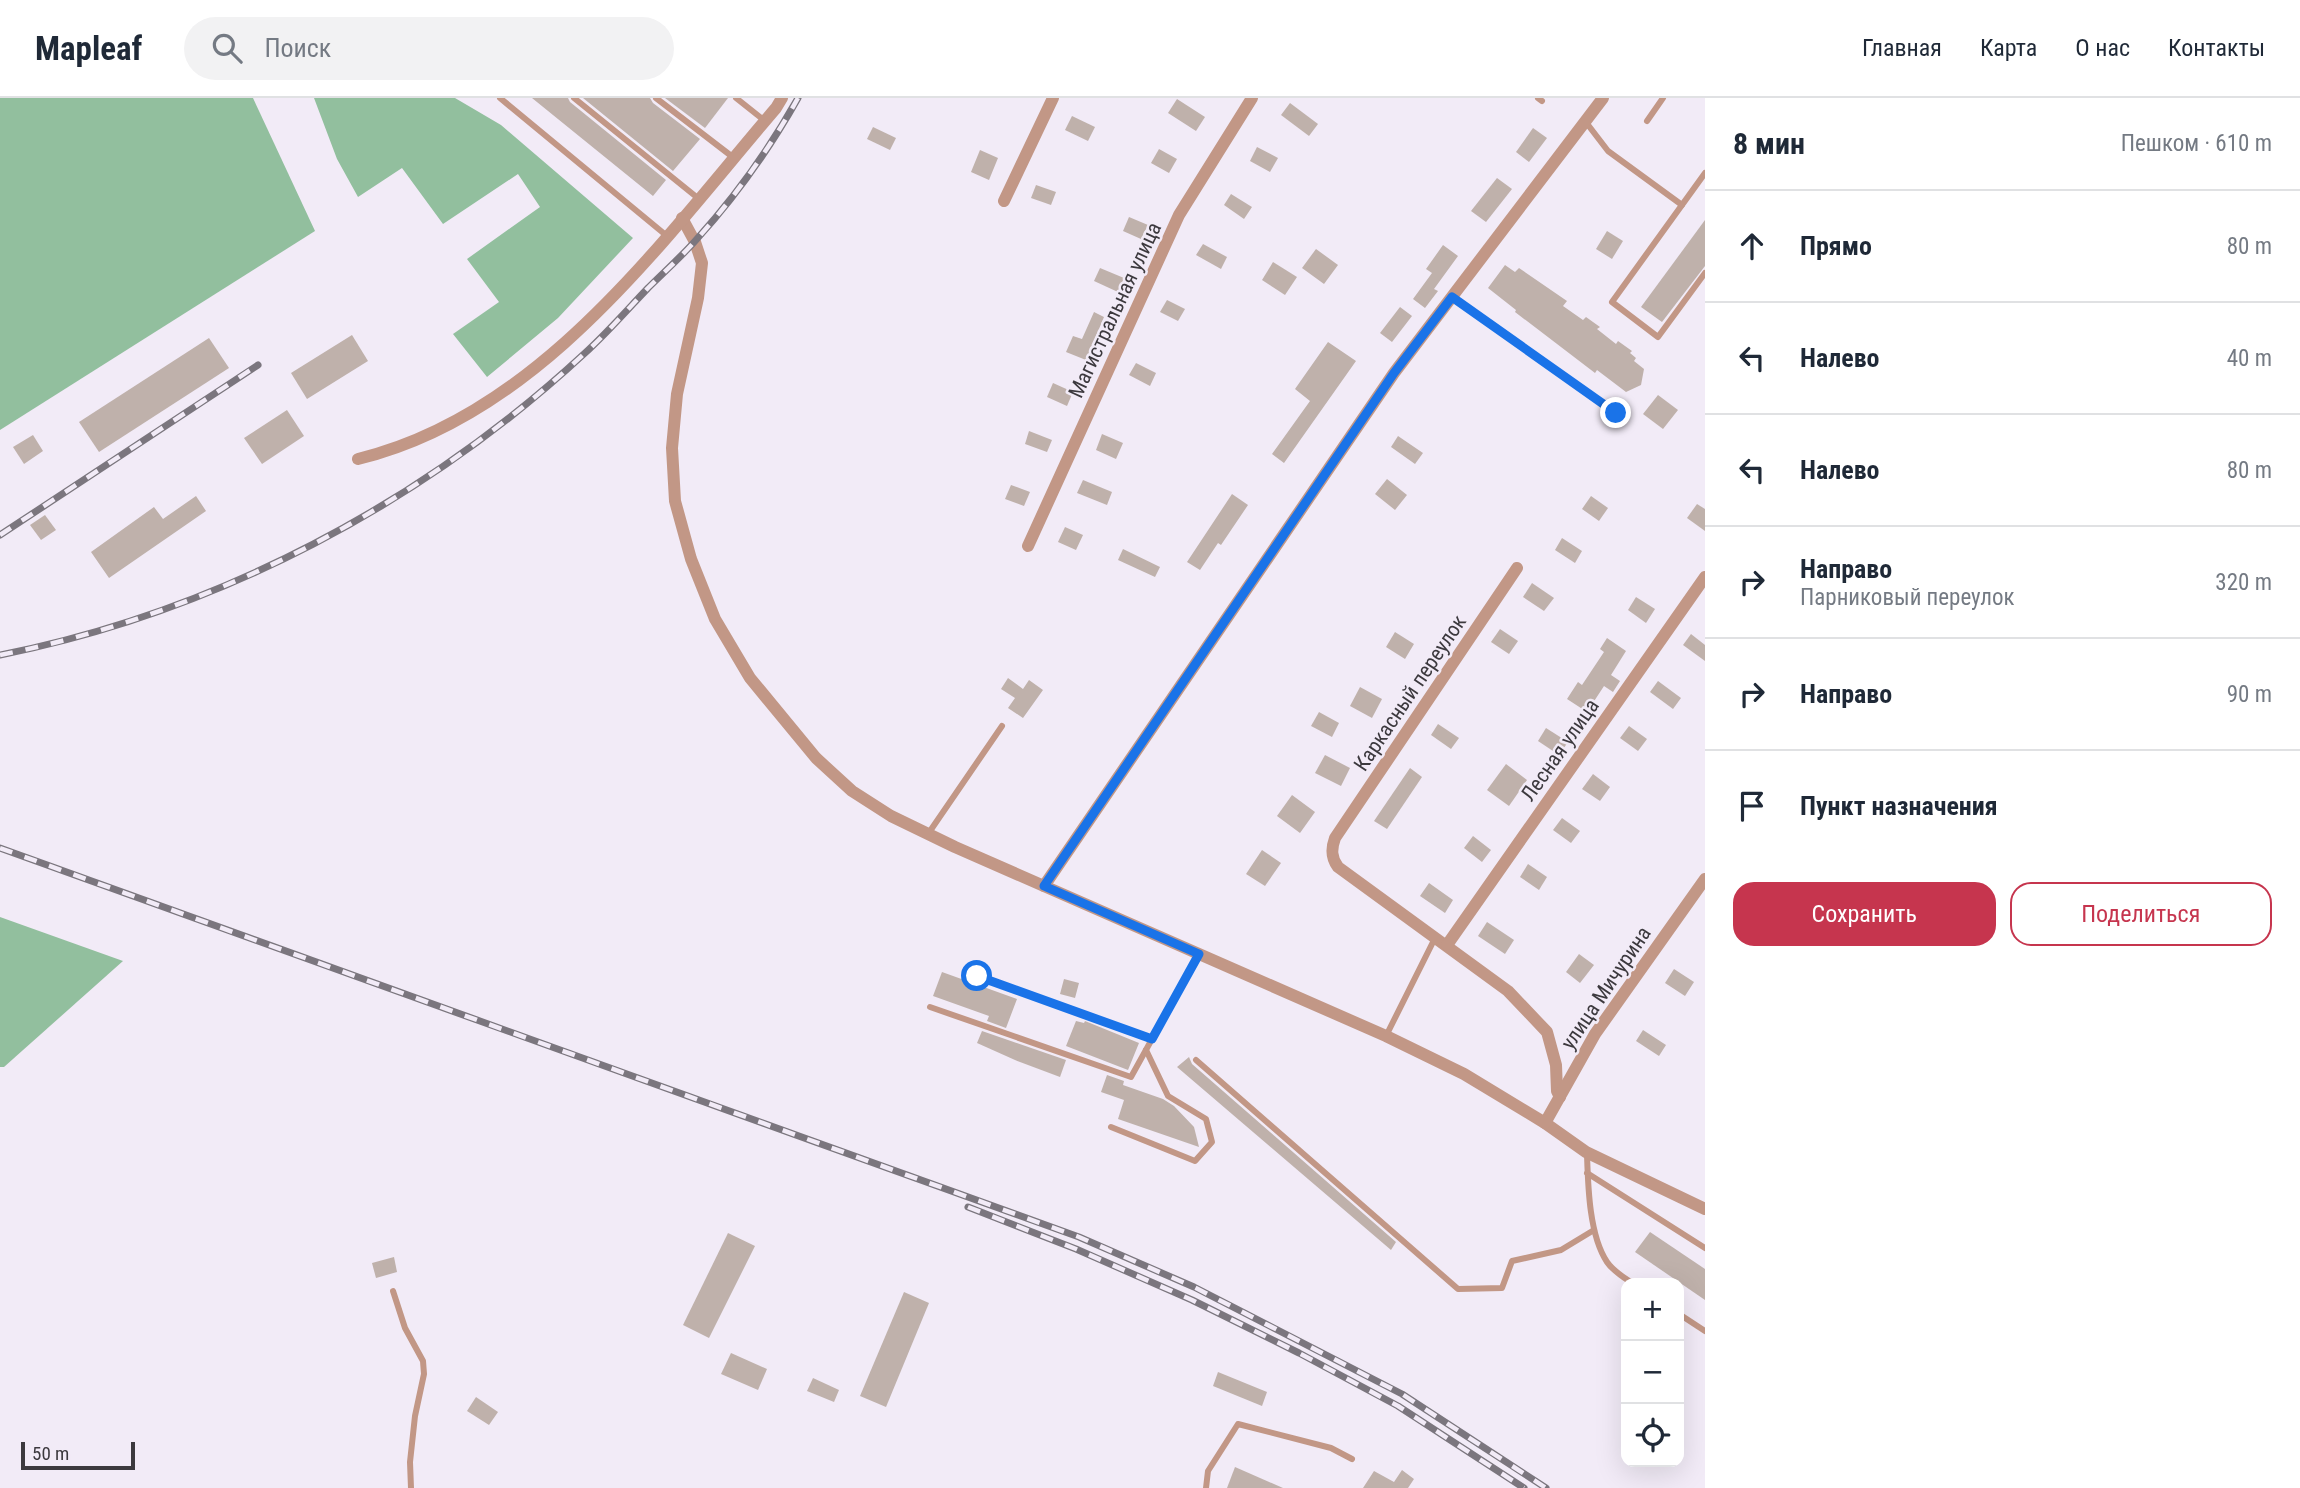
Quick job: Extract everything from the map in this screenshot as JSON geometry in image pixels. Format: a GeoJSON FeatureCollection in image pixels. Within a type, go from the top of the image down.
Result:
{"type":"FeatureCollection","features":[{"type":"Feature","properties":{"kind":"street"},"geometry":{"type":"LineString","coordinates":[[358,459],[389,452],[421,439],[469,414],[522,379],[579,330],[635,273],[782,98]]}},
{"type":"Feature","properties":{"kind":"street"},"geometry":{"type":"LineString","coordinates":[[1004,201],[1053,98]]}},
{"type":"Feature","properties":{"kind":"street","name":"Магистральная улица"},"geometry":{"type":"LineString","coordinates":[[1028,547],[1179,215],[1252,98]]}},
{"type":"Feature","properties":{"kind":"street"},"geometry":{"type":"LineString","coordinates":[[1044,886],[1394,373],[1603,98]]}},
{"type":"Feature","properties":{"kind":"street"},"geometry":{"type":"LineString","coordinates":[[682,218],[695,242],[702,263],[698,298],[677,394],[672,448],[675,501],[691,559],[710,607],[750,678],[816,758],[852,791],[891,816],[1386,1036],[1464,1074],[1545,1123],[1586,1152],[1705,1209]]}},
{"type":"Feature","properties":{"kind":"street","name":"Каркасный переулок"},"geometry":{"type":"LineString","coordinates":[[1435,937],[1338,867],[1332,854],[1335,838],[1517,568]]}},
{"type":"Feature","properties":{"kind":"street","name":"Лесная улица"},"geometry":{"type":"LineString","coordinates":[[1447,945],[1705,577]]}},
{"type":"Feature","properties":{"kind":"street","name":"улица Мичурина"},"geometry":{"type":"LineString","coordinates":[[1545,1123],[1595,1034],[1705,879]]}},
{"type":"Feature","properties":{"kind":"street"},"geometry":{"type":"LineString","coordinates":[[1435,937],[1507,990],[1547,1032],[1556,1065],[1557,1091],[1560,1097]]}},
{"type":"Feature","properties":{"kind":"lane"},"geometry":{"type":"LineString","coordinates":[[500,98],[667,236]]}},
{"type":"Feature","properties":{"kind":"lane"},"geometry":{"type":"LineString","coordinates":[[574,98],[699,199]]}},
{"type":"Feature","properties":{"kind":"lane"},"geometry":{"type":"LineString","coordinates":[[656,98],[734,158]]}},
{"type":"Feature","properties":{"kind":"lane"},"geometry":{"type":"LineString","coordinates":[[736,98],[765,121]]}},
{"type":"Feature","properties":{"kind":"lane"},"geometry":{"type":"LineString","coordinates":[[1647,121],[1663,98]]}},
{"type":"Feature","properties":{"kind":"lane"},"geometry":{"type":"LineString","coordinates":[[1585,121],[1608,151],[1682,205]]}},
{"type":"Feature","properties":{"kind":"lane"},"geometry":{"type":"LineString","coordinates":[[1705,173],[1612,302],[1658,337],[1705,273]]}},
{"type":"Feature","properties":{"kind":"lane"},"geometry":{"type":"LineString","coordinates":[[1452,297],[1616,413]]}},
{"type":"Feature","properties":{"kind":"lane"},"geometry":{"type":"LineString","coordinates":[[928,834],[1002,726]]}},
{"type":"Feature","properties":{"kind":"lane"},"geometry":{"type":"LineString","coordinates":[[1386,1036],[1435,937]]}},
{"type":"Feature","properties":{"kind":"lane"},"geometry":{"type":"LineString","coordinates":[[930,1007],[1131,1077],[1199,954]]}},
{"type":"Feature","properties":{"kind":"lane"},"geometry":{"type":"LineString","coordinates":[[977,976],[1152,1039]]}},
{"type":"Feature","properties":{"kind":"lane"},"geometry":{"type":"LineString","coordinates":[[1111,1128],[1195,1161],[1212,1142],[1206,1119],[1168,1096],[1146,1050]]}},
{"type":"Feature","properties":{"kind":"lane"},"geometry":{"type":"LineString","coordinates":[[1196,1060],[1458,1289],[1502,1288],[1513,1261],[1561,1250],[1594,1230]]}},
{"type":"Feature","properties":{"kind":"lane"},"geometry":{"type":"LineString","coordinates":[[1586,1152],[1594,1230],[1606,1261],[1624,1278]]}},
{"type":"Feature","properties":{"kind":"lane"},"geometry":{"type":"LineString","coordinates":[[1587,1173],[1705,1248]]}},
{"type":"Feature","properties":{"kind":"lane"},"geometry":{"type":"LineString","coordinates":[[393,1291],[405,1328],[423,1361],[424,1374],[410,1462],[411,1488]]}},
{"type":"Feature","properties":{"kind":"lane"},"geometry":{"type":"LineString","coordinates":[[1684,1317],[1705,1331]]}},
{"type":"Feature","properties":{"kind":"lane"},"geometry":{"type":"LineString","coordinates":[[1206,1488],[1208,1471],[1238,1424],[1331,1448],[1352,1459]]}},
{"type":"Feature","properties":{"kind":"green space"},"geometry":{"type":"Polygon","coordinates":[[[0,98],[253,98],[315,231],[0,430],[0,98]]]}},
{"type":"Feature","properties":{"kind":"green space"},"geometry":{"type":"Polygon","coordinates":[[[314,98],[455,98],[501,125],[633,238],[558,318],[487,377],[453,334],[499,302],[467,259],[540,207],[518,174],[443,224],[402,168],[358,197],[337,159],[314,98]]]}},
{"type":"Feature","properties":{"kind":"green space"},"geometry":{"type":"Polygon","coordinates":[[[0,917],[123,961],[4,1067],[0,1067],[0,917]]]}},
{"type":"Feature","properties":{"kind":"building"},"geometry":{"type":"Polygon","coordinates":[[[532,98],[568,98],[666,180],[653,196],[532,98]]]}},
{"type":"Feature","properties":{"kind":"building"},"geometry":{"type":"Polygon","coordinates":[[[583,98],[650,98],[700,139],[673,171],[583,98]]]}},
{"type":"Feature","properties":{"kind":"building"},"geometry":{"type":"Polygon","coordinates":[[[665,98],[728,98],[705,128],[665,98]]]}},
{"type":"Feature","properties":{"kind":"building"},"geometry":{"type":"Polygon","coordinates":[[[1177,99],[1205,117],[1196,131],[1168,113],[1177,99]]]}},
{"type":"Feature","properties":{"kind":"building"},"geometry":{"type":"Polygon","coordinates":[[[1290,103],[1318,124],[1309,136],[1281,115],[1290,103]]]}},
{"type":"Feature","properties":{"kind":"building"},"geometry":{"type":"Polygon","coordinates":[[[1072,116],[1095,127],[1088,141],[1065,130],[1072,116]]]}},
{"type":"Feature","properties":{"kind":"building"},"geometry":{"type":"Polygon","coordinates":[[[873,127],[896,138],[890,150],[867,139],[873,127]]]}},
{"type":"Feature","properties":{"kind":"building"},"geometry":{"type":"Polygon","coordinates":[[[1533,128],[1547,138],[1529,162],[1516,152],[1533,128]]]}},
{"type":"Feature","properties":{"kind":"building"},"geometry":{"type":"Polygon","coordinates":[[[1257,147],[1278,158],[1270,172],[1250,161],[1257,147]]]}},
{"type":"Feature","properties":{"kind":"building"},"geometry":{"type":"Polygon","coordinates":[[[1159,149],[1177,159],[1169,173],[1151,163],[1159,149]]]}},
{"type":"Feature","properties":{"kind":"building"},"geometry":{"type":"Polygon","coordinates":[[[980,150],[998,158],[989,180],[971,172],[980,150]]]}},
{"type":"Feature","properties":{"kind":"building"},"geometry":{"type":"Polygon","coordinates":[[[1497,178],[1512,189],[1486,222],[1471,211],[1497,178]]]}},
{"type":"Feature","properties":{"kind":"building"},"geometry":{"type":"Polygon","coordinates":[[[1036,185],[1056,192],[1051,205],[1031,198],[1036,185]]]}},
{"type":"Feature","properties":{"kind":"building"},"geometry":{"type":"Polygon","coordinates":[[[1231,194],[1252,207],[1244,219],[1224,205],[1231,194]]]}},
{"type":"Feature","properties":{"kind":"building"},"geometry":{"type":"Polygon","coordinates":[[[1129,217],[1148,225],[1141,239],[1123,231],[1129,217]]]}},
{"type":"Feature","properties":{"kind":"building"},"geometry":{"type":"Polygon","coordinates":[[[1705,220],[1705,266],[1662,322],[1641,307],[1705,220]]]}},
{"type":"Feature","properties":{"kind":"building"},"geometry":{"type":"Polygon","coordinates":[[[1607,231],[1623,241],[1612,259],[1596,249],[1607,231]]]}},
{"type":"Feature","properties":{"kind":"building"},"geometry":{"type":"Polygon","coordinates":[[[1203,244],[1227,257],[1221,269],[1196,255],[1203,244]]]}},
{"type":"Feature","properties":{"kind":"building"},"geometry":{"type":"Polygon","coordinates":[[[1443,245],[1458,256],[1434,289],[1438,291],[1425,308],[1413,299],[1432,273],[1426,269],[1443,245]]]}},
{"type":"Feature","properties":{"kind":"building"},"geometry":{"type":"Polygon","coordinates":[[[1316,249],[1338,265],[1324,284],[1302,268],[1316,249]]]}},
{"type":"Feature","properties":{"kind":"building"},"geometry":{"type":"Polygon","coordinates":[[[1273,262],[1297,277],[1285,295],[1262,280],[1273,262]]]}},
{"type":"Feature","properties":{"kind":"building"},"geometry":{"type":"Polygon","coordinates":[[[1505,265],[1515,272],[1519,268],[1567,301],[1563,306],[1583,320],[1586,317],[1616,344],[1618,341],[1632,351],[1630,353],[1636,358],[1634,361],[1644,369],[1641,385],[1626,392],[1597,370],[1595,373],[1515,312],[1516,310],[1488,288],[1505,265]]]}},
{"type":"Feature","properties":{"kind":"building"},"geometry":{"type":"Polygon","coordinates":[[[1100,268],[1124,278],[1118,292],[1094,281],[1100,268]]]}},
{"type":"Feature","properties":{"kind":"building"},"geometry":{"type":"Polygon","coordinates":[[[1167,300],[1185,309],[1178,321],[1160,312],[1167,300]]]}},
{"type":"Feature","properties":{"kind":"building"},"geometry":{"type":"Polygon","coordinates":[[[1400,307],[1412,316],[1392,342],[1380,333],[1400,307]]]}},
{"type":"Feature","properties":{"kind":"building"},"geometry":{"type":"Polygon","coordinates":[[[1094,312],[1104,317],[1086,360],[1066,352],[1073,336],[1082,339],[1094,312]]]}},
{"type":"Feature","properties":{"kind":"building"},"geometry":{"type":"Polygon","coordinates":[[[352,335],[368,361],[307,399],[291,373],[352,335]]]}},
{"type":"Feature","properties":{"kind":"building"},"geometry":{"type":"Polygon","coordinates":[[[209,338],[229,368],[99,452],[79,422],[209,338]]]}},
{"type":"Feature","properties":{"kind":"building"},"geometry":{"type":"Polygon","coordinates":[[[1328,342],[1356,361],[1284,463],[1272,454],[1310,401],[1295,389],[1328,342]]]}},
{"type":"Feature","properties":{"kind":"building"},"geometry":{"type":"Polygon","coordinates":[[[1136,363],[1156,373],[1150,386],[1129,375],[1136,363]]]}},
{"type":"Feature","properties":{"kind":"building"},"geometry":{"type":"Polygon","coordinates":[[[1053,383],[1073,392],[1067,406],[1047,397],[1053,383]]]}},
{"type":"Feature","properties":{"kind":"building"},"geometry":{"type":"Polygon","coordinates":[[[1658,395],[1678,410],[1663,429],[1643,414],[1658,395]]]}},
{"type":"Feature","properties":{"kind":"building"},"geometry":{"type":"Polygon","coordinates":[[[287,410],[304,436],[262,464],[244,438],[287,410]]]}},
{"type":"Feature","properties":{"kind":"building"},"geometry":{"type":"Polygon","coordinates":[[[1029,431],[1052,440],[1047,452],[1025,444],[1029,431]]]}},
{"type":"Feature","properties":{"kind":"building"},"geometry":{"type":"Polygon","coordinates":[[[1102,434],[1123,443],[1116,459],[1096,450],[1102,434]]]}},
{"type":"Feature","properties":{"kind":"building"},"geometry":{"type":"Polygon","coordinates":[[[33,435],[43,451],[24,464],[13,447],[33,435]]]}},
{"type":"Feature","properties":{"kind":"building"},"geometry":{"type":"Polygon","coordinates":[[[1398,436],[1423,453],[1415,464],[1391,447],[1398,436]]]}},
{"type":"Feature","properties":{"kind":"building"},"geometry":{"type":"Polygon","coordinates":[[[1387,479],[1407,495],[1395,510],[1375,494],[1387,479]]]}},
{"type":"Feature","properties":{"kind":"building"},"geometry":{"type":"Polygon","coordinates":[[[1083,480],[1112,492],[1107,505],[1077,493],[1083,480]]]}},
{"type":"Feature","properties":{"kind":"building"},"geometry":{"type":"Polygon","coordinates":[[[1011,485],[1030,492],[1024,506],[1005,499],[1011,485]]]}},
{"type":"Feature","properties":{"kind":"building"},"geometry":{"type":"Polygon","coordinates":[[[1232,494],[1248,505],[1200,570],[1187,562],[1232,494]]]}},
{"type":"Feature","properties":{"kind":"building"},"geometry":{"type":"Polygon","coordinates":[[[196,496],[206,511],[109,578],[91,552],[154,507],[163,519],[196,496]]]}},
{"type":"Feature","properties":{"kind":"building"},"geometry":{"type":"Polygon","coordinates":[[[1591,496],[1608,508],[1599,521],[1582,509],[1591,496]]]}},
{"type":"Feature","properties":{"kind":"building"},"geometry":{"type":"Polygon","coordinates":[[[1697,504],[1705,509],[1705,531],[1687,518],[1697,504]]]}},
{"type":"Feature","properties":{"kind":"building"},"geometry":{"type":"Polygon","coordinates":[[[45,515],[56,530],[41,540],[30,525],[45,515]]]}},
{"type":"Feature","properties":{"kind":"building"},"geometry":{"type":"Polygon","coordinates":[[[1065,527],[1083,535],[1076,550],[1058,542],[1065,527]]]}},
{"type":"Feature","properties":{"kind":"building"},"geometry":{"type":"Polygon","coordinates":[[[1562,538],[1582,551],[1575,563],[1555,550],[1562,538]]]}},
{"type":"Feature","properties":{"kind":"building"},"geometry":{"type":"Polygon","coordinates":[[[1123,549],[1160,567],[1155,577],[1118,560],[1123,549]]]}},
{"type":"Feature","properties":{"kind":"building"},"geometry":{"type":"Polygon","coordinates":[[[1532,583],[1554,598],[1544,611],[1523,597],[1532,583]]]}},
{"type":"Feature","properties":{"kind":"building"},"geometry":{"type":"Polygon","coordinates":[[[1636,597],[1655,609],[1646,623],[1628,610],[1636,597]]]}},
{"type":"Feature","properties":{"kind":"building"},"geometry":{"type":"Polygon","coordinates":[[[1500,629],[1518,641],[1509,654],[1491,642],[1500,629]]]}},
{"type":"Feature","properties":{"kind":"building"},"geometry":{"type":"Polygon","coordinates":[[[1395,632],[1414,644],[1405,659],[1386,647],[1395,632]]]}},
{"type":"Feature","properties":{"kind":"building"},"geometry":{"type":"Polygon","coordinates":[[[1691,634],[1705,645],[1705,661],[1683,645],[1691,634]]]}},
{"type":"Feature","properties":{"kind":"building"},"geometry":{"type":"Polygon","coordinates":[[[1607,638],[1626,651],[1611,675],[1620,681],[1613,692],[1604,686],[1587,712],[1567,699],[1578,682],[1582,685],[1604,652],[1600,649],[1607,638]]]}},
{"type":"Feature","properties":{"kind":"building"},"geometry":{"type":"Polygon","coordinates":[[[1008,678],[1023,689],[1029,680],[1043,690],[1023,718],[1008,708],[1015,698],[1001,689],[1008,678]]]}},
{"type":"Feature","properties":{"kind":"building"},"geometry":{"type":"Polygon","coordinates":[[[1658,681],[1681,698],[1673,709],[1650,692],[1658,681]]]}},
{"type":"Feature","properties":{"kind":"building"},"geometry":{"type":"Polygon","coordinates":[[[1360,687],[1382,699],[1372,718],[1350,706],[1360,687]]]}},
{"type":"Feature","properties":{"kind":"building"},"geometry":{"type":"Polygon","coordinates":[[[1319,712],[1339,723],[1332,737],[1311,726],[1319,712]]]}},
{"type":"Feature","properties":{"kind":"building"},"geometry":{"type":"Polygon","coordinates":[[[1438,724],[1459,738],[1451,749],[1431,735],[1438,724]]]}},
{"type":"Feature","properties":{"kind":"building"},"geometry":{"type":"Polygon","coordinates":[[[1629,726],[1647,739],[1638,751],[1620,738],[1629,726]]]}},
{"type":"Feature","properties":{"kind":"building"},"geometry":{"type":"Polygon","coordinates":[[[1546,728],[1568,742],[1559,755],[1538,741],[1546,728]]]}},
{"type":"Feature","properties":{"kind":"building"},"geometry":{"type":"Polygon","coordinates":[[[1325,755],[1350,768],[1341,786],[1315,773],[1325,755]]]}},
{"type":"Feature","properties":{"kind":"building"},"geometry":{"type":"Polygon","coordinates":[[[1506,764],[1527,780],[1509,806],[1487,790],[1506,764]]]}},
{"type":"Feature","properties":{"kind":"building"},"geometry":{"type":"Polygon","coordinates":[[[1410,768],[1422,777],[1387,829],[1374,821],[1410,768]]]}},
{"type":"Feature","properties":{"kind":"building"},"geometry":{"type":"Polygon","coordinates":[[[1593,774],[1610,787],[1600,801],[1582,789],[1593,774]]]}},
{"type":"Feature","properties":{"kind":"building"},"geometry":{"type":"Polygon","coordinates":[[[1292,795],[1315,812],[1300,833],[1277,816],[1292,795]]]}},
{"type":"Feature","properties":{"kind":"building"},"geometry":{"type":"Polygon","coordinates":[[[1562,818],[1580,831],[1571,843],[1553,830],[1562,818]]]}},
{"type":"Feature","properties":{"kind":"building"},"geometry":{"type":"Polygon","coordinates":[[[1473,836],[1491,850],[1482,862],[1464,848],[1473,836]]]}},
{"type":"Feature","properties":{"kind":"building"},"geometry":{"type":"Polygon","coordinates":[[[1262,850],[1281,863],[1265,886],[1246,874],[1262,850]]]}},
{"type":"Feature","properties":{"kind":"building"},"geometry":{"type":"Polygon","coordinates":[[[1528,864],[1547,877],[1539,890],[1520,877],[1528,864]]]}},
{"type":"Feature","properties":{"kind":"building"},"geometry":{"type":"Polygon","coordinates":[[[1429,883],[1453,900],[1445,913],[1420,896],[1429,883]]]}},
{"type":"Feature","properties":{"kind":"building"},"geometry":{"type":"Polygon","coordinates":[[[1487,922],[1514,940],[1505,954],[1478,936],[1487,922]]]}},
{"type":"Feature","properties":{"kind":"building"},"geometry":{"type":"Polygon","coordinates":[[[1579,954],[1594,965],[1580,983],[1566,972],[1579,954]]]}},
{"type":"Feature","properties":{"kind":"building"},"geometry":{"type":"Polygon","coordinates":[[[1674,969],[1694,982],[1685,996],[1665,983],[1674,969]]]}},
{"type":"Feature","properties":{"kind":"building"},"geometry":{"type":"Polygon","coordinates":[[[942,972],[1017,999],[1006,1028],[987,1021],[989,1016],[933,996],[942,972]]]}},
{"type":"Feature","properties":{"kind":"building"},"geometry":{"type":"Polygon","coordinates":[[[1064,979],[1079,983],[1075,998],[1060,994],[1064,979]]]}},
{"type":"Feature","properties":{"kind":"building"},"geometry":{"type":"Polygon","coordinates":[[[1076,1021],[1085,1021],[1139,1043],[1128,1070],[1066,1046],[1076,1021]]]}},
{"type":"Feature","properties":{"kind":"building"},"geometry":{"type":"Polygon","coordinates":[[[1643,1030],[1666,1045],[1659,1056],[1636,1041],[1643,1030]]]}},
{"type":"Feature","properties":{"kind":"building"},"geometry":{"type":"Polygon","coordinates":[[[982,1031],[1066,1060],[1060,1077],[977,1043],[982,1031]]]}},
{"type":"Feature","properties":{"kind":"building"},"geometry":{"type":"Polygon","coordinates":[[[1189,1057],[1192,1064],[1396,1242],[1391,1250],[1177,1067],[1189,1057]]]}},
{"type":"Feature","properties":{"kind":"building"},"geometry":{"type":"Polygon","coordinates":[[[1107,1075],[1124,1081],[1123,1085],[1163,1099],[1174,1106],[1194,1127],[1199,1147],[1118,1119],[1124,1100],[1101,1092],[1107,1075]]]}},
{"type":"Feature","properties":{"kind":"building"},"geometry":{"type":"Polygon","coordinates":[[[1650,1232],[1705,1269],[1705,1300],[1684,1286],[1684,1278],[1673,1278],[1635,1252],[1650,1232]]]}},
{"type":"Feature","properties":{"kind":"building"},"geometry":{"type":"Polygon","coordinates":[[[728,1233],[755,1246],[709,1338],[683,1325],[728,1233]]]}},
{"type":"Feature","properties":{"kind":"building"},"geometry":{"type":"Polygon","coordinates":[[[394,1257],[397,1272],[376,1278],[372,1263],[394,1257]]]}},
{"type":"Feature","properties":{"kind":"building"},"geometry":{"type":"Polygon","coordinates":[[[904,1292],[929,1303],[886,1407],[860,1396],[904,1292]]]}},
{"type":"Feature","properties":{"kind":"building"},"geometry":{"type":"Polygon","coordinates":[[[731,1353],[767,1369],[758,1390],[721,1374],[731,1353]]]}},
{"type":"Feature","properties":{"kind":"building"},"geometry":{"type":"Polygon","coordinates":[[[1218,1372],[1267,1392],[1262,1406],[1213,1386],[1218,1372]]]}},
{"type":"Feature","properties":{"kind":"building"},"geometry":{"type":"Polygon","coordinates":[[[813,1378],[839,1390],[834,1402],[807,1391],[813,1378]]]}},
{"type":"Feature","properties":{"kind":"building"},"geometry":{"type":"Polygon","coordinates":[[[476,1397],[498,1412],[489,1425],[467,1411],[476,1397]]]}},
{"type":"Feature","properties":{"kind":"building"},"geometry":{"type":"Polygon","coordinates":[[[1235,1467],[1283,1488],[1227,1488],[1235,1467]]]}},
{"type":"Feature","properties":{"kind":"building"},"geometry":{"type":"Polygon","coordinates":[[[1402,1470],[1414,1479],[1408,1488],[1363,1488],[1374,1471],[1394,1482],[1402,1470]]]}},
{"type":"Feature","properties":{"kind":"railway"},"geometry":{"type":"LineString","coordinates":[[0,655],[81,636],[160,611],[238,580],[313,544],[386,503],[456,457],[522,407],[585,353],[690,246],[751,172],[798,98]]}},
{"type":"Feature","properties":{"kind":"railway"},"geometry":{"type":"LineString","coordinates":[[0,535],[258,365]]}},
{"type":"Feature","properties":{"kind":"railway"},"geometry":{"type":"LineString","coordinates":[[0,848],[1079,1237],[1194,1287],[1402,1394],[1546,1488]]}},
{"type":"Feature","properties":{"kind":"railway"},"geometry":{"type":"LineString","coordinates":[[968,1207],[1076,1249],[1192,1300],[1299,1353],[1398,1406],[1524,1488]]}},
{"type":"Feature","properties":{"kind":"route"},"geometry":{"type":"LineString","coordinates":[[977,976],[1152,1039],[1199,954],[1044,886],[1394,373],[1452,297],[1616,413]]}}]}
